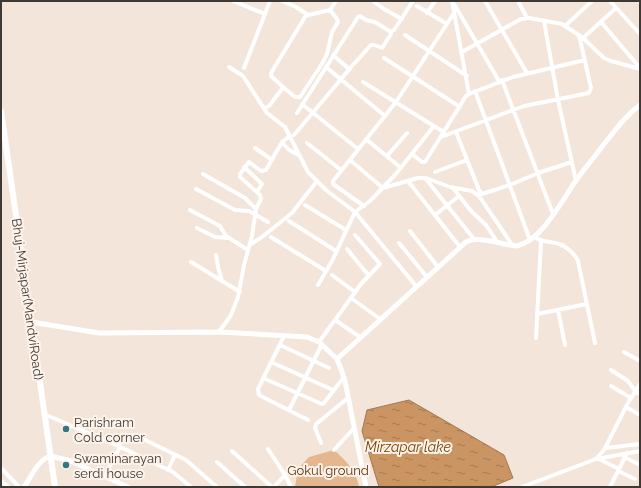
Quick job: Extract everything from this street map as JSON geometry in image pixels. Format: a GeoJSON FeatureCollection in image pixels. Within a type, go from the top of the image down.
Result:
{"type":"FeatureCollection","features":[{"type":"Feature","properties":{"kind":"main road","name":"Bhuj-Mirjapar(MandviRoad)"},"geometry":{"type":"LineString","coordinates":[[1,111],[50,456],[56,487]]}},
{"type":"Feature","properties":{"kind":"street"},"geometry":{"type":"LineString","coordinates":[[232,1],[265,14]]}},
{"type":"Feature","properties":{"kind":"street"},"geometry":{"type":"LineString","coordinates":[[244,68],[270,1]]}},
{"type":"Feature","properties":{"kind":"street"},"geometry":{"type":"LineString","coordinates":[[282,1],[296,7],[308,15]]}},
{"type":"Feature","properties":{"kind":"street"},"geometry":{"type":"LineString","coordinates":[[330,10],[338,22],[332,32],[327,54],[300,97],[296,97],[271,76],[271,73],[306,16],[330,10],[336,1]]}},
{"type":"Feature","properties":{"kind":"street"},"geometry":{"type":"LineString","coordinates":[[374,1],[384,9],[402,19]]}},
{"type":"Feature","properties":{"kind":"street"},"geometry":{"type":"LineString","coordinates":[[394,30],[413,1]]}},
{"type":"Feature","properties":{"kind":"street"},"geometry":{"type":"LineString","coordinates":[[427,13],[434,1]]}},
{"type":"Feature","properties":{"kind":"street"},"geometry":{"type":"LineString","coordinates":[[452,1],[467,76],[469,94]]}},
{"type":"Feature","properties":{"kind":"street"},"geometry":{"type":"LineString","coordinates":[[452,1],[501,81],[553,214]]}},
{"type":"Feature","properties":{"kind":"street"},"geometry":{"type":"LineString","coordinates":[[485,1],[527,73]]}},
{"type":"Feature","properties":{"kind":"street"},"geometry":{"type":"LineString","coordinates":[[518,1],[527,18]]}},
{"type":"Feature","properties":{"kind":"street"},"geometry":{"type":"LineString","coordinates":[[566,26],[592,1]]}},
{"type":"Feature","properties":{"kind":"street"},"geometry":{"type":"LineString","coordinates":[[610,1],[640,34]]}},
{"type":"Feature","properties":{"kind":"street"},"geometry":{"type":"LineString","coordinates":[[416,6],[447,24]]}},
{"type":"Feature","properties":{"kind":"street"},"geometry":{"type":"LineString","coordinates":[[583,38],[616,8]]}},
{"type":"Feature","properties":{"kind":"street"},"geometry":{"type":"LineString","coordinates":[[364,206],[332,184],[333,181],[396,102],[454,13]]}},
{"type":"Feature","properties":{"kind":"street"},"geometry":{"type":"LineString","coordinates":[[219,332],[233,312],[240,292],[248,250],[251,244],[256,209],[261,198],[257,192],[240,176],[244,167],[249,162],[261,171],[267,169],[282,142],[292,136],[371,45],[382,48],[384,46],[391,34],[390,32],[375,22],[366,20],[359,16],[297,114]]}},
{"type":"Feature","properties":{"kind":"street"},"geometry":{"type":"LineString","coordinates":[[462,52],[527,18],[558,22],[583,38],[607,60],[640,69]]}},
{"type":"Feature","properties":{"kind":"street"},"geometry":{"type":"LineString","coordinates":[[544,21],[558,100],[576,180]]}},
{"type":"Feature","properties":{"kind":"street"},"geometry":{"type":"LineString","coordinates":[[601,22],[640,69]]}},
{"type":"Feature","properties":{"kind":"street"},"geometry":{"type":"LineString","coordinates":[[405,35],[467,76]]}},
{"type":"Feature","properties":{"kind":"street"},"geometry":{"type":"LineString","coordinates":[[441,137],[524,106],[587,94],[590,92],[591,88],[578,35]]}},
{"type":"Feature","properties":{"kind":"street"},"geometry":{"type":"LineString","coordinates":[[333,55],[349,69]]}},
{"type":"Feature","properties":{"kind":"street"},"geometry":{"type":"LineString","coordinates":[[384,58],[413,78],[460,106]]}},
{"type":"Feature","properties":{"kind":"street"},"geometry":{"type":"LineString","coordinates":[[412,154],[422,162],[425,162],[469,94],[501,81],[527,73],[585,60]]}},
{"type":"Feature","properties":{"kind":"street"},"geometry":{"type":"LineString","coordinates":[[230,67],[243,76],[267,113],[284,126],[292,136],[308,172],[355,212],[416,286]]}},
{"type":"Feature","properties":{"kind":"street"},"geometry":{"type":"LineString","coordinates":[[326,67],[385,116]]}},
{"type":"Feature","properties":{"kind":"street"},"geometry":{"type":"LineString","coordinates":[[363,82],[444,132]]}},
{"type":"Feature","properties":{"kind":"street"},"geometry":{"type":"LineString","coordinates":[[264,108],[269,106],[283,87]]}},
{"type":"Feature","properties":{"kind":"street"},"geometry":{"type":"LineString","coordinates":[[475,91],[510,185],[533,239]]}},
{"type":"Feature","properties":{"kind":"street"},"geometry":{"type":"LineString","coordinates":[[302,104],[358,149]]}},
{"type":"Feature","properties":{"kind":"street"},"geometry":{"type":"LineString","coordinates":[[337,359],[466,242],[474,239],[513,246],[533,239],[553,214],[576,180],[628,114],[640,105]]}},
{"type":"Feature","properties":{"kind":"street"},"geometry":{"type":"LineString","coordinates":[[318,285],[355,212],[364,206],[383,188],[434,126]]}},
{"type":"Feature","properties":{"kind":"street"},"geometry":{"type":"LineString","coordinates":[[456,132],[481,194],[486,194],[538,173],[572,162]]}},
{"type":"Feature","properties":{"kind":"street"},"geometry":{"type":"LineString","coordinates":[[387,156],[407,133]]}},
{"type":"Feature","properties":{"kind":"street"},"geometry":{"type":"LineString","coordinates":[[366,139],[401,168]]}},
{"type":"Feature","properties":{"kind":"street"},"geometry":{"type":"LineString","coordinates":[[282,142],[288,149],[300,156]]}},
{"type":"Feature","properties":{"kind":"street"},"geometry":{"type":"LineString","coordinates":[[307,143],[341,170]]}},
{"type":"Feature","properties":{"kind":"street"},"geometry":{"type":"LineString","coordinates":[[255,148],[272,160]]}},
{"type":"Feature","properties":{"kind":"street"},"geometry":{"type":"LineString","coordinates":[[350,160],[383,188]]}},
{"type":"Feature","properties":{"kind":"street"},"geometry":{"type":"LineString","coordinates":[[435,172],[467,160]]}},
{"type":"Feature","properties":{"kind":"street"},"geometry":{"type":"LineString","coordinates":[[244,167],[262,184],[257,192]]}},
{"type":"Feature","properties":{"kind":"street"},"geometry":{"type":"LineString","coordinates":[[203,174],[245,198],[256,209]]}},
{"type":"Feature","properties":{"kind":"street"},"geometry":{"type":"LineString","coordinates":[[383,188],[424,178],[452,187],[472,191],[477,194],[513,246]]}},
{"type":"Feature","properties":{"kind":"street"},"geometry":{"type":"LineString","coordinates":[[424,178],[474,239]]}},
{"type":"Feature","properties":{"kind":"street"},"geometry":{"type":"LineString","coordinates":[[251,244],[292,213],[317,181]]}},
{"type":"Feature","properties":{"kind":"street"},"geometry":{"type":"LineString","coordinates":[[408,181],[460,247]]}},
{"type":"Feature","properties":{"kind":"street"},"geometry":{"type":"LineString","coordinates":[[452,187],[474,214],[486,225],[498,243]]}},
{"type":"Feature","properties":{"kind":"street"},"geometry":{"type":"LineString","coordinates":[[196,189],[235,210],[246,210],[256,214],[268,222]]}},
{"type":"Feature","properties":{"kind":"street"},"geometry":{"type":"LineString","coordinates":[[435,215],[459,196]]}},
{"type":"Feature","properties":{"kind":"street"},"geometry":{"type":"LineString","coordinates":[[305,205],[346,230]]}},
{"type":"Feature","properties":{"kind":"street"},"geometry":{"type":"LineString","coordinates":[[190,210],[220,226],[226,236],[248,250]]}},
{"type":"Feature","properties":{"kind":"street"},"geometry":{"type":"LineString","coordinates":[[288,221],[336,251]]}},
{"type":"Feature","properties":{"kind":"street"},"geometry":{"type":"LineString","coordinates":[[197,228],[215,237],[229,238]]}},
{"type":"Feature","properties":{"kind":"street"},"geometry":{"type":"LineString","coordinates":[[410,231],[438,267]]}},
{"type":"Feature","properties":{"kind":"street"},"geometry":{"type":"LineString","coordinates":[[289,410],[313,361],[320,343],[355,292],[379,266],[379,262],[354,235]]}},
{"type":"Feature","properties":{"kind":"street"},"geometry":{"type":"LineString","coordinates":[[271,237],[326,271]]}},
{"type":"Feature","properties":{"kind":"street"},"geometry":{"type":"LineString","coordinates":[[533,239],[560,244],[576,257],[595,343]]}},
{"type":"Feature","properties":{"kind":"street"},"geometry":{"type":"LineString","coordinates":[[536,338],[541,241]]}},
{"type":"Feature","properties":{"kind":"street"},"geometry":{"type":"LineString","coordinates":[[399,243],[427,277]]}},
{"type":"Feature","properties":{"kind":"street"},"geometry":{"type":"LineString","coordinates":[[347,249],[369,276]]}},
{"type":"Feature","properties":{"kind":"street"},"geometry":{"type":"LineString","coordinates":[[216,255],[222,281]]}},
{"type":"Feature","properties":{"kind":"street"},"geometry":{"type":"LineString","coordinates":[[191,262],[240,292]]}},
{"type":"Feature","properties":{"kind":"street"},"geometry":{"type":"LineString","coordinates":[[332,275],[355,292]]}},
{"type":"Feature","properties":{"kind":"street"},"geometry":{"type":"LineString","coordinates":[[351,298],[380,319]]}},
{"type":"Feature","properties":{"kind":"street"},"geometry":{"type":"LineString","coordinates":[[538,314],[587,304]]}},
{"type":"Feature","properties":{"kind":"street"},"geometry":{"type":"LineString","coordinates":[[558,310],[565,345]]}},
{"type":"Feature","properties":{"kind":"street"},"geometry":{"type":"LineString","coordinates":[[336,320],[360,338]]}},
{"type":"Feature","properties":{"kind":"street"},"geometry":{"type":"LineString","coordinates":[[31,322],[99,333],[228,332],[307,337],[320,343],[337,359],[344,379],[366,487]]}},
{"type":"Feature","properties":{"kind":"street"},"geometry":{"type":"LineString","coordinates":[[284,336],[258,389],[258,395],[308,420]]}},
{"type":"Feature","properties":{"kind":"street"},"geometry":{"type":"LineString","coordinates":[[280,345],[329,368]]}},
{"type":"Feature","properties":{"kind":"street"},"geometry":{"type":"LineString","coordinates":[[624,352],[640,361]]}},
{"type":"Feature","properties":{"kind":"street"},"geometry":{"type":"LineString","coordinates":[[271,362],[333,390]]}},
{"type":"Feature","properties":{"kind":"street"},"geometry":{"type":"LineString","coordinates":[[610,370],[628,381],[635,391],[640,394]]}},
{"type":"Feature","properties":{"kind":"street"},"geometry":{"type":"LineString","coordinates":[[263,378],[296,394],[322,404],[344,379]]}},
{"type":"Feature","properties":{"kind":"street"},"geometry":{"type":"LineString","coordinates":[[597,459],[606,448],[626,407],[640,384]]}},
{"type":"Feature","properties":{"kind":"street"},"geometry":{"type":"LineString","coordinates":[[611,386],[631,398]]}},
{"type":"Feature","properties":{"kind":"street"},"geometry":{"type":"LineString","coordinates":[[321,443],[315,428],[316,424],[348,398]]}},
{"type":"Feature","properties":{"kind":"street"},"geometry":{"type":"LineString","coordinates":[[626,407],[640,415]]}},
{"type":"Feature","properties":{"kind":"street"},"geometry":{"type":"LineString","coordinates":[[44,414],[119,446],[168,470],[180,477],[191,487]]}},
{"type":"Feature","properties":{"kind":"street"},"geometry":{"type":"LineString","coordinates":[[334,450],[354,428]]}},
{"type":"Feature","properties":{"kind":"street"},"geometry":{"type":"LineString","coordinates":[[104,477],[119,446],[126,437],[135,435],[190,462],[217,487]]}},
{"type":"Feature","properties":{"kind":"street"},"geometry":{"type":"LineString","coordinates":[[606,448],[640,444]]}},
{"type":"Feature","properties":{"kind":"street"},"geometry":{"type":"LineString","coordinates":[[268,449],[291,487]]}},
{"type":"Feature","properties":{"kind":"street"},"geometry":{"type":"LineString","coordinates":[[232,451],[273,487],[285,476]]}},
{"type":"Feature","properties":{"kind":"street"},"geometry":{"type":"LineString","coordinates":[[522,487],[597,459],[627,452],[640,451]]}},
{"type":"Feature","properties":{"kind":"street"},"geometry":{"type":"LineString","coordinates":[[610,487],[627,452]]}},
{"type":"Feature","properties":{"kind":"street"},"geometry":{"type":"LineString","coordinates":[[168,470],[175,455]]}},
{"type":"Feature","properties":{"kind":"street"},"geometry":{"type":"LineString","coordinates":[[24,487],[38,466],[44,459],[50,456],[71,461],[128,487]]}},
{"type":"Feature","properties":{"kind":"street"},"geometry":{"type":"LineString","coordinates":[[624,457],[640,464]]}},
{"type":"Feature","properties":{"kind":"street"},"geometry":{"type":"LineString","coordinates":[[597,459],[635,479]]}},
{"type":"Feature","properties":{"kind":"street"},"geometry":{"type":"LineString","coordinates":[[217,462],[244,487]]}},
{"type":"Feature","properties":{"kind":"street"},"geometry":{"type":"LineString","coordinates":[[1,468],[19,487]]}},
{"type":"Feature","properties":{"kind":"street"},"geometry":{"type":"LineString","coordinates":[[1,481],[8,487]]}},
{"type":"Feature","properties":{"kind":"green space","name":"Gokul ground"},"geometry":{"type":"Polygon","coordinates":[[[334,450],[347,462],[356,476],[359,487],[295,487],[298,469],[309,457],[334,450]]]}},
{"type":"Feature","properties":{"kind":"water","name":"Mirzapar lake"},"geometry":{"type":"Polygon","coordinates":[[[409,400],[504,455],[513,478],[491,487],[379,487],[362,431],[367,410],[409,400]]]}},
{"type":"Feature","properties":{"kind":"place","name":"Parishram Cold corner"},"geometry":{"type":"Point","coordinates":[66,429]}},
{"type":"Feature","properties":{"kind":"place","name":"Swaminarayan serdi house"},"geometry":{"type":"Point","coordinates":[66,465]}}]}
